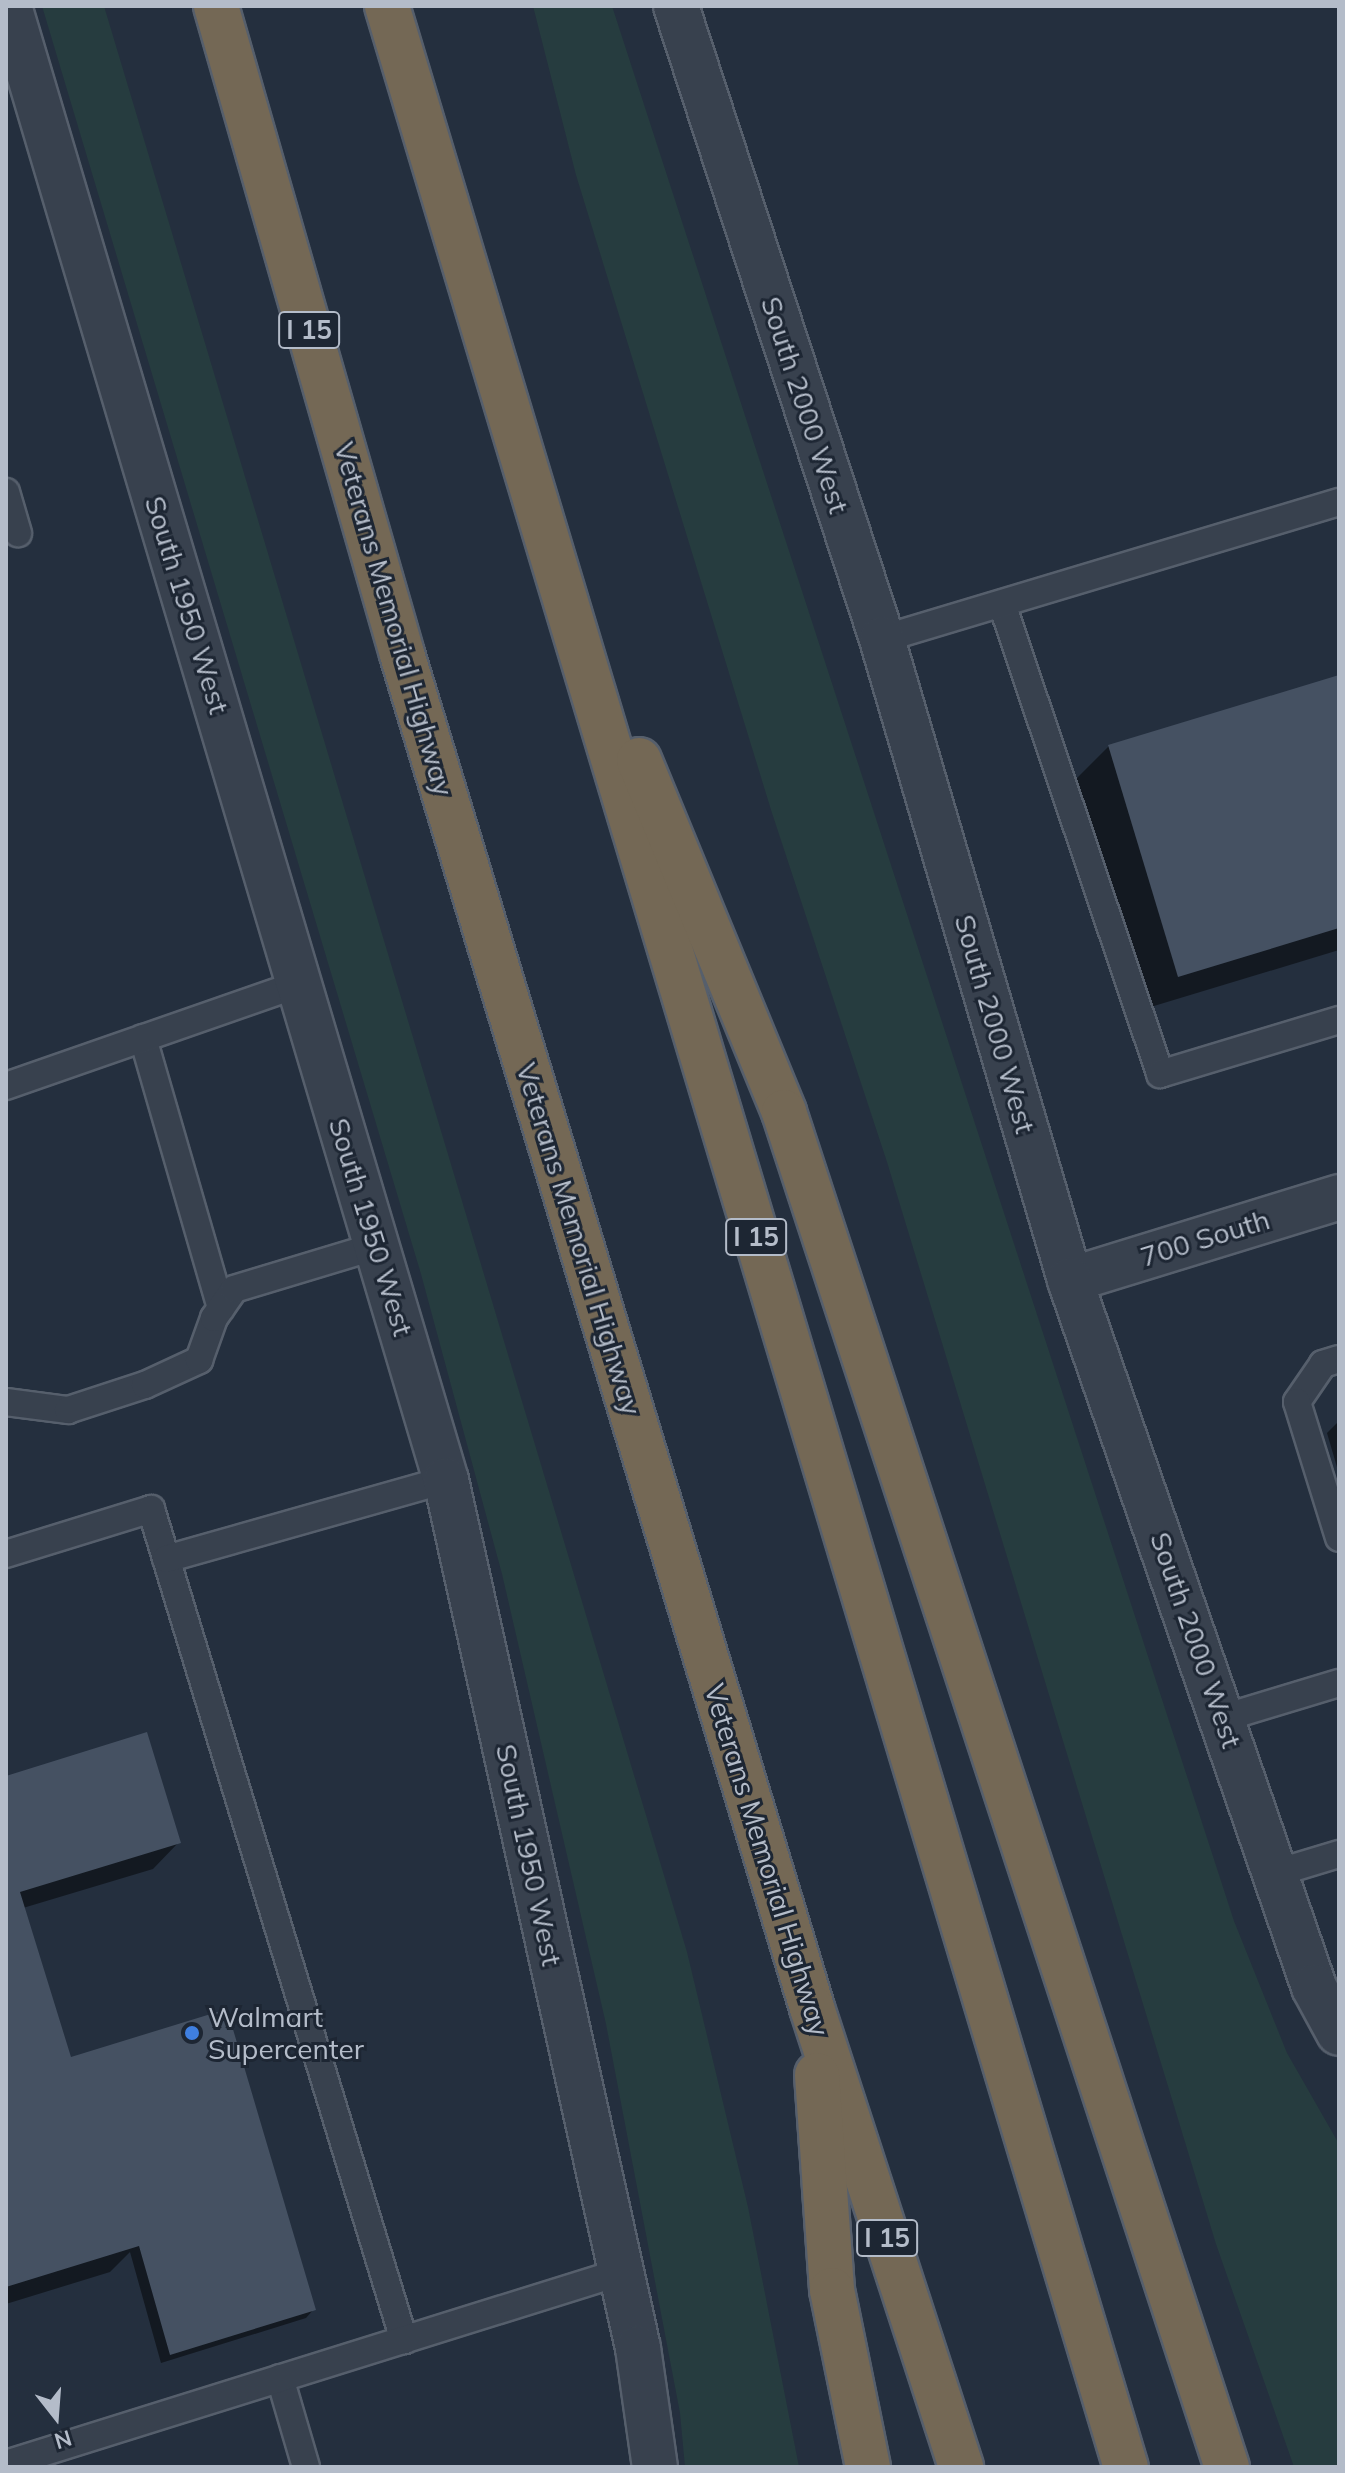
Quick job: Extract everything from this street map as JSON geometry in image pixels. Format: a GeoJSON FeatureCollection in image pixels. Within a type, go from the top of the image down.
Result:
{"type":"FeatureCollection","features":[{"type":"Feature","properties":{"kind":"highway","name":"Veterans Memorial Highway"},"geometry":{"type":"LineString","coordinates":[[216,6],[402,654],[812,2008],[961,2467]]}},
{"type":"Feature","properties":{"kind":"highway","name":"I 15"},"geometry":{"type":"LineString","coordinates":[[387,6],[1126,2467]]}},
{"type":"Feature","properties":{"kind":"highway"},"geometry":{"type":"LineString","coordinates":[[542,525],[784,1112],[1227,2467]]}},
{"type":"Feature","properties":{"kind":"highway"},"geometry":{"type":"LineString","coordinates":[[812,2008],[832,2290],[868,2467]]}},
{"type":"Feature","properties":{"kind":"street","name":"South 1950 West"},"geometry":{"type":"LineString","coordinates":[[9,6],[446,1480],[621,2272],[655,2467]]}},
{"type":"Feature","properties":{"kind":"street","name":"South 2000 West"},"geometry":{"type":"LineString","coordinates":[[676,6],[882,639],[1070,1280],[1314,1987],[1339,2033]]}},
{"type":"Feature","properties":{"kind":"street","name":"700 South"},"geometry":{"type":"LineString","coordinates":[[1070,1280],[1339,1197]]}},
{"type":"Feature","properties":{"kind":"lane"},"geometry":{"type":"LineString","coordinates":[[6,492],[18,533]]}},
{"type":"Feature","properties":{"kind":"lane"},"geometry":{"type":"LineString","coordinates":[[882,639],[1339,502]]}},
{"type":"Feature","properties":{"kind":"lane"},"geometry":{"type":"LineString","coordinates":[[1002,604],[1160,1074],[1339,1020]]}},
{"type":"Feature","properties":{"kind":"lane"},"geometry":{"type":"LineString","coordinates":[[6,1086],[299,984]]}},
{"type":"Feature","properties":{"kind":"lane"},"geometry":{"type":"LineString","coordinates":[[143,1038],[221,1308]]}},
{"type":"Feature","properties":{"kind":"lane"},"geometry":{"type":"LineString","coordinates":[[6,1402],[68,1410],[145,1385],[199,1360],[221,1308],[234,1289],[376,1246]]}},
{"type":"Feature","properties":{"kind":"lane"},"geometry":{"type":"LineString","coordinates":[[1339,1359],[1323,1364],[1297,1402],[1339,1538]]}},
{"type":"Feature","properties":{"kind":"lane"},"geometry":{"type":"LineString","coordinates":[[166,1559],[446,1480]]}},
{"type":"Feature","properties":{"kind":"lane"},"geometry":{"type":"LineString","coordinates":[[6,1554],[151,1509],[404,2340]]}},
{"type":"Feature","properties":{"kind":"lane"},"geometry":{"type":"LineString","coordinates":[[1223,1718],[1339,1683]]}},
{"type":"Feature","properties":{"kind":"lane"},"geometry":{"type":"LineString","coordinates":[[1276,1873],[1339,1854]]}},
{"type":"Feature","properties":{"kind":"lane"},"geometry":{"type":"LineString","coordinates":[[6,2464],[621,2272]]}},
{"type":"Feature","properties":{"kind":"lane"},"geometry":{"type":"LineString","coordinates":[[280,2378],[306,2467]]}},
{"type":"Feature","properties":{"kind":"green space"},"geometry":{"type":"Polygon","coordinates":[[[42,6],[104,6],[687,1952],[748,2207],[799,2467],[685,2467],[680,2413],[606,2024],[502,1574],[421,1274],[42,6]]]}},
{"type":"Feature","properties":{"kind":"green space"},"geometry":{"type":"Polygon","coordinates":[[[533,6],[612,6],[1234,1921],[1287,2053],[1339,2144],[1339,2467],[1294,2467],[1216,2244],[887,1162],[772,813],[576,175],[533,6]]]}},
{"type":"Feature","properties":{"kind":"building"},"geometry":{"type":"Polygon","coordinates":[[[1339,675],[1339,928],[1178,977],[1108,745],[1339,675]]]}},
{"type":"Feature","properties":{"kind":"building","name":"Walmart Supercenter"},"geometry":{"type":"Polygon","coordinates":[[[147,1732],[181,1843],[20,1892],[71,2057],[227,2009],[316,2310],[170,2355],[139,2246],[6,2287],[6,1776],[147,1732]]]}},
{"type":"Feature","properties":{"kind":"place","name":"Walmart Supercenter"},"geometry":{"type":"Point","coordinates":[192,2033]}}]}
